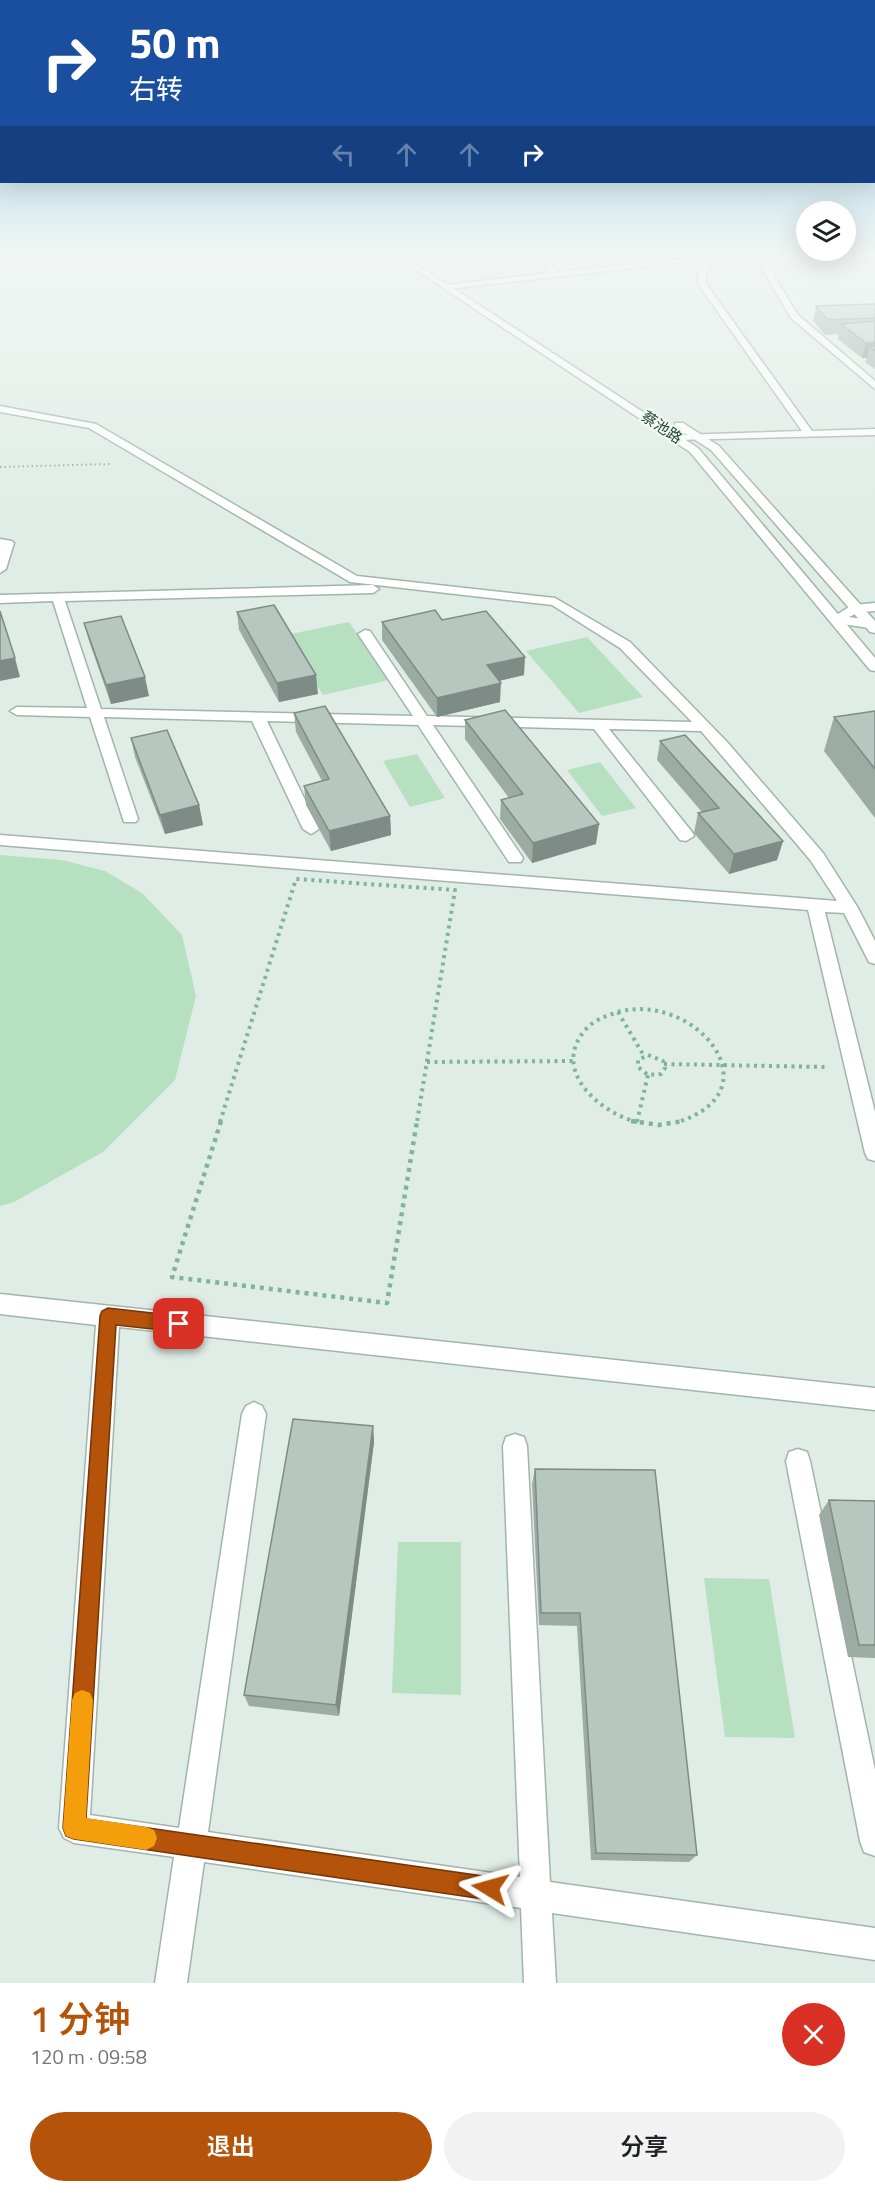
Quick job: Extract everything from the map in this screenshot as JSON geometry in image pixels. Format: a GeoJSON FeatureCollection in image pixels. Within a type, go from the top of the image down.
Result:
{"type":"FeatureCollection","features":[{"type":"Feature","properties":{"kind":"street","name":"蔡池路"},"geometry":{"type":"LineString","coordinates":[[536,345],[680,438],[694,450],[875,667]]}},
{"type":"Feature","properties":{"kind":"street"},"geometry":{"type":"LineString","coordinates":[[552,345],[595,372]]}},
{"type":"Feature","properties":{"kind":"street"},"geometry":{"type":"LineString","coordinates":[[745,345],[810,435]]}},
{"type":"Feature","properties":{"kind":"street"},"geometry":{"type":"LineString","coordinates":[[827,345],[875,386]]}},
{"type":"Feature","properties":{"kind":"street"},"geometry":{"type":"LineString","coordinates":[[836,345],[875,378]]}},
{"type":"Feature","properties":{"kind":"street"},"geometry":{"type":"LineString","coordinates":[[0,409],[92,426],[354,579],[555,602],[625,645],[705,727],[817,857],[850,908],[875,958]]}},
{"type":"Feature","properties":{"kind":"street","name":"蔡池路"},"geometry":{"type":"LineString","coordinates":[[673,421],[715,448],[874,627]]}},
{"type":"Feature","properties":{"kind":"street"},"geometry":{"type":"LineString","coordinates":[[680,438],[702,440],[875,432]]}},
{"type":"Feature","properties":{"kind":"street"},"geometry":{"type":"LineString","coordinates":[[0,543],[8,543],[0,569]]}},
{"type":"Feature","properties":{"kind":"street"},"geometry":{"type":"LineString","coordinates":[[0,599],[422,586]]}},
{"type":"Feature","properties":{"kind":"street"},"geometry":{"type":"LineString","coordinates":[[58,598],[130,819]]}},
{"type":"Feature","properties":{"kind":"street"},"geometry":{"type":"LineString","coordinates":[[836,620],[856,608],[875,608]]}},
{"type":"Feature","properties":{"kind":"street"},"geometry":{"type":"LineString","coordinates":[[836,620],[874,627]]}},
{"type":"Feature","properties":{"kind":"street"},"geometry":{"type":"LineString","coordinates":[[365,634],[515,858]]}},
{"type":"Feature","properties":{"kind":"street"},"geometry":{"type":"LineString","coordinates":[[17,711],[705,727]]}},
{"type":"Feature","properties":{"kind":"street"},"geometry":{"type":"LineString","coordinates":[[257,716],[311,829]]}},
{"type":"Feature","properties":{"kind":"street"},"geometry":{"type":"LineString","coordinates":[[598,724],[686,836]]}},
{"type":"Feature","properties":{"kind":"street"},"geometry":{"type":"LineString","coordinates":[[0,840],[850,908]]}},
{"type":"Feature","properties":{"kind":"street"},"geometry":{"type":"LineString","coordinates":[[814,905],[875,1153]]}},
{"type":"Feature","properties":{"kind":"street"},"geometry":{"type":"LineString","coordinates":[[0,1304],[875,1399]]}},
{"type":"Feature","properties":{"kind":"street"},"geometry":{"type":"LineString","coordinates":[[108,1316],[74,1828],[875,1944]]}},
{"type":"Feature","properties":{"kind":"street"},"geometry":{"type":"LineString","coordinates":[[171,1983],[254,1414]]}},
{"type":"Feature","properties":{"kind":"street"},"geometry":{"type":"LineString","coordinates":[[515,1446],[540,1983]]}},
{"type":"Feature","properties":{"kind":"street"},"geometry":{"type":"LineString","coordinates":[[798,1461],[875,1841]]}},
{"type":"Feature","properties":{"kind":"path"},"geometry":{"type":"LineString","coordinates":[[296,879],[455,890],[427,1062],[387,1303],[172,1276],[296,879]]}},
{"type":"Feature","properties":{"kind":"path"},"geometry":{"type":"LineString","coordinates":[[630,1009],[655,1010],[679,1017],[700,1029],[715,1046],[724,1065],[724,1084],[716,1101],[701,1114],[680,1123],[656,1126],[608,1112],[590,1098],[578,1080],[573,1061],[577,1042],[589,1026],[607,1015],[618,1012],[630,1009]]}},
{"type":"Feature","properties":{"kind":"path"},"geometry":{"type":"LineString","coordinates":[[618,1012],[644,1056]]}},
{"type":"Feature","properties":{"kind":"path"},"geometry":{"type":"LineString","coordinates":[[664,1064],[664,1071],[661,1074],[648,1075],[638,1067],[638,1060],[644,1056],[656,1056],[664,1064],[854,1068]]}},
{"type":"Feature","properties":{"kind":"path"},"geometry":{"type":"LineString","coordinates":[[427,1062],[573,1061]]}},
{"type":"Feature","properties":{"kind":"path"},"geometry":{"type":"LineString","coordinates":[[637,1122],[648,1075]]}},
{"type":"Feature","properties":{"kind":"green space"},"geometry":{"type":"Polygon","coordinates":[[[349,622],[389,680],[323,695],[286,635],[349,622]]]}},
{"type":"Feature","properties":{"kind":"green space"},"geometry":{"type":"Polygon","coordinates":[[[587,637],[643,697],[579,713],[526,651],[587,637]]]}},
{"type":"Feature","properties":{"kind":"green space"},"geometry":{"type":"Polygon","coordinates":[[[417,754],[445,798],[410,807],[383,761],[417,754]]]}},
{"type":"Feature","properties":{"kind":"green space"},"geometry":{"type":"Polygon","coordinates":[[[600,762],[636,808],[602,816],[567,770],[600,762]]]}},
{"type":"Feature","properties":{"kind":"green space"},"geometry":{"type":"Polygon","coordinates":[[[0,855],[62,860],[105,871],[142,893],[182,935],[196,996],[175,1080],[103,1152],[14,1202],[0,1206],[0,855]]]}},
{"type":"Feature","properties":{"kind":"green space"},"geometry":{"type":"Polygon","coordinates":[[[398,1542],[461,1542],[461,1695],[392,1693],[398,1542]]]}},
{"type":"Feature","properties":{"kind":"green space"},"geometry":{"type":"Polygon","coordinates":[[[704,1578],[769,1579],[795,1738],[725,1737],[704,1578]]]}},
{"type":"Feature","properties":{"kind":"building"},"geometry":{"type":"Polygon","coordinates":[[[274,605],[316,675],[277,683],[237,612],[274,605]]]}},
{"type":"Feature","properties":{"kind":"building"},"geometry":{"type":"Polygon","coordinates":[[[435,610],[442,620],[486,611],[525,657],[487,665],[501,683],[437,698],[382,622],[435,610]]]}},
{"type":"Feature","properties":{"kind":"building"},"geometry":{"type":"Polygon","coordinates":[[[0,611],[15,658],[0,661],[0,611]]]}},
{"type":"Feature","properties":{"kind":"building"},"geometry":{"type":"Polygon","coordinates":[[[121,616],[145,677],[106,685],[84,623],[121,616]]]}},
{"type":"Feature","properties":{"kind":"building"},"geometry":{"type":"Polygon","coordinates":[[[325,706],[390,816],[329,831],[304,786],[329,779],[294,713],[325,706]]]}},
{"type":"Feature","properties":{"kind":"building"},"geometry":{"type":"Polygon","coordinates":[[[505,710],[599,824],[533,843],[501,800],[523,794],[465,720],[505,710]]]}},
{"type":"Feature","properties":{"kind":"building"},"geometry":{"type":"Polygon","coordinates":[[[875,711],[875,769],[834,717],[875,711]]]}},
{"type":"Feature","properties":{"kind":"building"},"geometry":{"type":"Polygon","coordinates":[[[167,730],[199,805],[160,815],[131,738],[167,730]]]}},
{"type":"Feature","properties":{"kind":"building"},"geometry":{"type":"Polygon","coordinates":[[[685,735],[783,841],[734,854],[698,813],[719,808],[660,741],[685,735]]]}},
{"type":"Feature","properties":{"kind":"building"},"geometry":{"type":"Polygon","coordinates":[[[293,1419],[373,1426],[336,1705],[244,1695],[293,1419]]]}},
{"type":"Feature","properties":{"kind":"building"},"geometry":{"type":"Polygon","coordinates":[[[535,1469],[655,1470],[697,1855],[596,1853],[580,1613],[541,1613],[535,1469]]]}},
{"type":"Feature","properties":{"kind":"building"},"geometry":{"type":"Polygon","coordinates":[[[829,1500],[875,1501],[875,1645],[859,1645],[829,1500]]]}},
{"type":"Feature","properties":{"kind":"slow traffic"},"geometry":{"type":"LineString","coordinates":[[82,1700],[74,1828],[146,1838]]}},
{"type":"Feature","properties":{"kind":"route"},"geometry":{"type":"LineString","coordinates":[[179,1324],[108,1316],[74,1828],[490,1888]]}}]}
